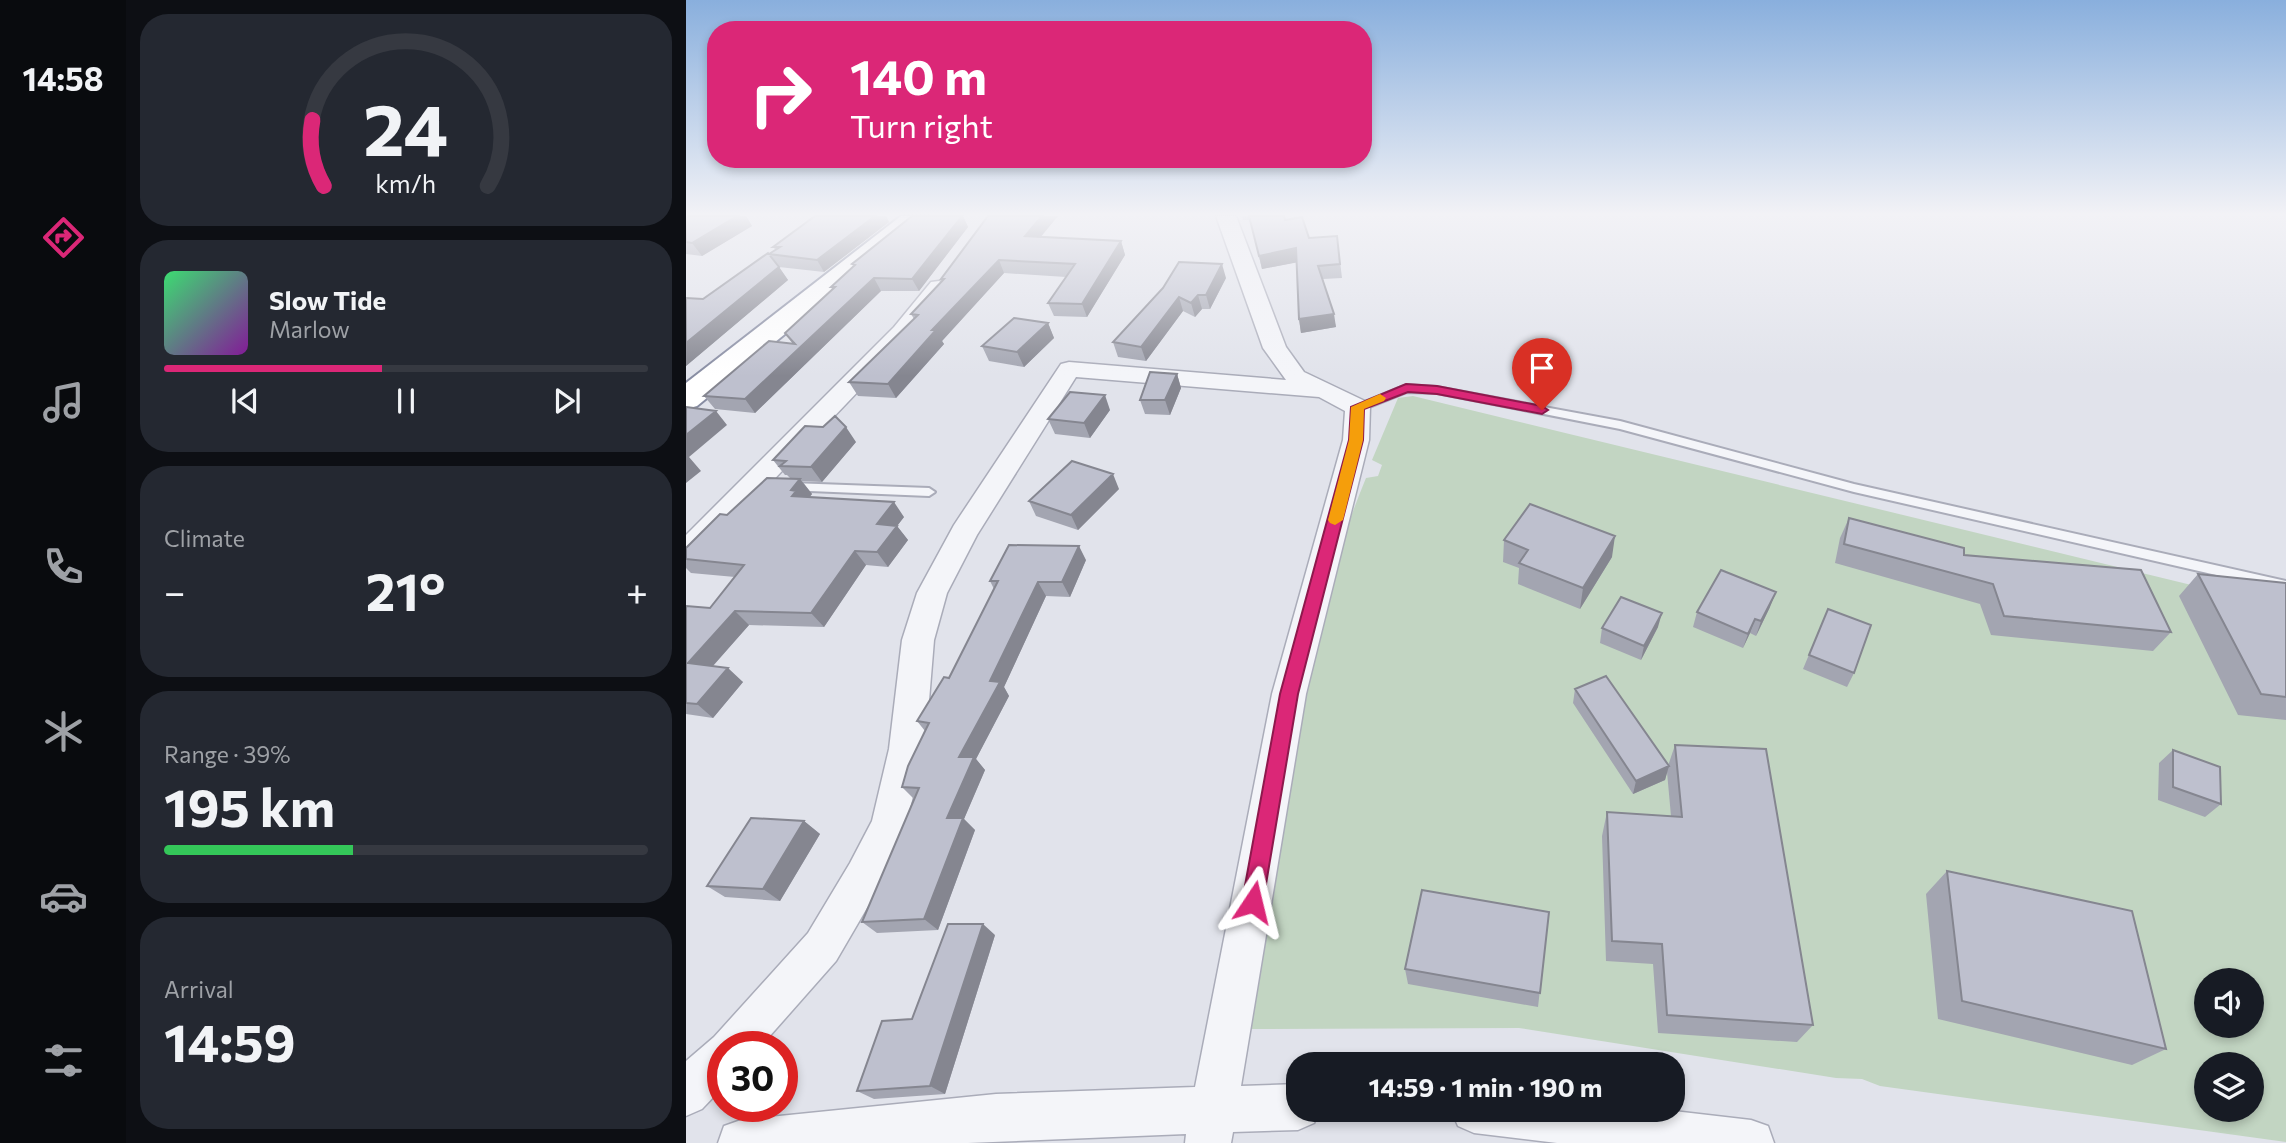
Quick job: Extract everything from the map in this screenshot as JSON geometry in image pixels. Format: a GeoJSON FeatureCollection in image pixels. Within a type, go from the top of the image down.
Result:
{"type":"FeatureCollection","features":[{"type":"Feature","properties":{"kind":"highway"},"geometry":{"type":"LineString","coordinates":[[686,399],[850,269]]}},
{"type":"Feature","properties":{"kind":"street"},"geometry":{"type":"LineString","coordinates":[[1212,1126],[1289,694],[1356,440],[1358,407],[1296,377],[1275,348],[1246,269]]}},
{"type":"Feature","properties":{"kind":"street"},"geometry":{"type":"LineString","coordinates":[[686,553],[765,486],[902,332],[953,270]]}},
{"type":"Feature","properties":{"kind":"street"},"geometry":{"type":"LineString","coordinates":[[746,1031],[822,947],[885,834],[907,749],[918,640],[932,593],[964,532],[1069,369],[1319,390]]}},
{"type":"Feature","properties":{"kind":"street"},"geometry":{"type":"LineString","coordinates":[[686,1093],[707,1071]]}},
{"type":"Feature","properties":{"kind":"street"},"geometry":{"type":"LineString","coordinates":[[741,1143],[996,1117],[1212,1126],[1286,1110]]}},
{"type":"Feature","properties":{"kind":"street"},"geometry":{"type":"LineString","coordinates":[[1575,1122],[1751,1143]]}},
{"type":"Feature","properties":{"kind":"lane"},"geometry":{"type":"LineString","coordinates":[[1358,407],[1406,388],[1437,390],[1607,422],[1854,488],[2286,586]]}},
{"type":"Feature","properties":{"kind":"lane"},"geometry":{"type":"LineString","coordinates":[[765,486],[929,492]]}},
{"type":"Feature","properties":{"kind":"green space"},"geometry":{"type":"Polygon","coordinates":[[[1413,396],[2286,608],[2286,1142],[1880,1086],[1862,1079],[1836,1078],[1685,1054],[1685,1052],[1519,1028],[1247,1029],[1279,820],[1305,680],[1341,544],[1366,478],[1378,476],[1382,465],[1372,460],[1398,398],[1413,396]]]}},
{"type":"Feature","properties":{"kind":"building"},"geometry":{"type":"Polygon","coordinates":[[[745,269],[776,269],[686,343],[686,298],[703,299],[745,269]]]}},
{"type":"Feature","properties":{"kind":"building"},"geometry":{"type":"Polygon","coordinates":[[[850,269],[920,269],[912,279],[874,278],[745,399],[704,396],[769,341],[795,344],[785,333],[835,287],[831,287],[850,269]]]}},
{"type":"Feature","properties":{"kind":"building"},"geometry":{"type":"Polygon","coordinates":[[[948,269],[990,269],[932,330],[936,330],[888,384],[849,382],[918,315],[911,314],[944,279],[941,279],[948,269]]]}},
{"type":"Feature","properties":{"kind":"building"},"geometry":{"type":"Polygon","coordinates":[[[1071,269],[1103,269],[1082,304],[1048,303],[1071,269]]]}},
{"type":"Feature","properties":{"kind":"building"},"geometry":{"type":"Polygon","coordinates":[[[1174,269],[1219,269],[1206,295],[1198,295],[1191,303],[1179,297],[1141,347],[1113,342],[1163,288],[1174,269]]]}},
{"type":"Feature","properties":{"kind":"building"},"geometry":{"type":"Polygon","coordinates":[[[1297,269],[1319,269],[1334,314],[1299,319],[1297,269]]]}},
{"type":"Feature","properties":{"kind":"building"},"geometry":{"type":"Polygon","coordinates":[[[1014,318],[1048,323],[1017,352],[982,346],[1014,318]]]}},
{"type":"Feature","properties":{"kind":"building"},"geometry":{"type":"Polygon","coordinates":[[[1150,372],[1177,374],[1165,400],[1140,400],[1150,372]]]}},
{"type":"Feature","properties":{"kind":"building"},"geometry":{"type":"Polygon","coordinates":[[[1070,392],[1105,395],[1084,423],[1048,419],[1070,392]]]}},
{"type":"Feature","properties":{"kind":"building"},"geometry":{"type":"Polygon","coordinates":[[[686,407],[716,411],[686,435],[686,407]]]}},
{"type":"Feature","properties":{"kind":"building"},"geometry":{"type":"Polygon","coordinates":[[[835,416],[846,427],[811,467],[780,466],[786,461],[773,460],[805,426],[823,427],[835,416]]]}},
{"type":"Feature","properties":{"kind":"building"},"geometry":{"type":"Polygon","coordinates":[[[1072,461],[1113,474],[1071,515],[1029,501],[1072,461]]]}},
{"type":"Feature","properties":{"kind":"building"},"geometry":{"type":"Polygon","coordinates":[[[767,478],[800,479],[791,490],[796,491],[792,496],[894,502],[877,524],[897,526],[877,552],[855,551],[811,613],[735,611],[688,663],[728,668],[697,704],[686,703],[686,606],[710,608],[744,565],[686,559],[686,548],[720,514],[727,515],[767,478]]]}},
{"type":"Feature","properties":{"kind":"building"},"geometry":{"type":"Polygon","coordinates":[[[1530,504],[1615,536],[1583,588],[1519,563],[1528,550],[1504,540],[1530,504]]]}},
{"type":"Feature","properties":{"kind":"building"},"geometry":{"type":"Polygon","coordinates":[[[1849,518],[1964,548],[1964,555],[2141,570],[2171,632],[2004,616],[1993,584],[1844,544],[1849,518]]]}},
{"type":"Feature","properties":{"kind":"building"},"geometry":{"type":"Polygon","coordinates":[[[1009,545],[1079,546],[1062,582],[1038,582],[990,681],[1000,682],[959,757],[974,757],[947,818],[963,818],[924,919],[862,922],[919,788],[902,787],[908,766],[929,723],[917,721],[944,677],[949,678],[998,581],[990,581],[1009,545]]]}},
{"type":"Feature","properties":{"kind":"building"},"geometry":{"type":"Polygon","coordinates":[[[1721,570],[1776,592],[1761,621],[1755,619],[1748,634],[1697,612],[1721,570]]]}},
{"type":"Feature","properties":{"kind":"building"},"geometry":{"type":"Polygon","coordinates":[[[2198,574],[2286,583],[2286,697],[2261,694],[2198,574]]]}},
{"type":"Feature","properties":{"kind":"building"},"geometry":{"type":"Polygon","coordinates":[[[1621,597],[1662,613],[1644,646],[1602,628],[1621,597]]]}},
{"type":"Feature","properties":{"kind":"building"},"geometry":{"type":"Polygon","coordinates":[[[1828,609],[1871,625],[1854,673],[1809,655],[1828,609]]]}},
{"type":"Feature","properties":{"kind":"building"},"geometry":{"type":"Polygon","coordinates":[[[1606,676],[1669,766],[1636,781],[1575,689],[1606,676]]]}},
{"type":"Feature","properties":{"kind":"building"},"geometry":{"type":"Polygon","coordinates":[[[1675,745],[1766,749],[1813,1025],[1667,1015],[1662,944],[1612,941],[1607,812],[1682,817],[1675,745]]]}},
{"type":"Feature","properties":{"kind":"building"},"geometry":{"type":"Polygon","coordinates":[[[2173,750],[2220,767],[2221,804],[2173,787],[2173,750]]]}},
{"type":"Feature","properties":{"kind":"building"},"geometry":{"type":"Polygon","coordinates":[[[751,818],[804,821],[763,889],[707,886],[751,818]]]}},
{"type":"Feature","properties":{"kind":"building"},"geometry":{"type":"Polygon","coordinates":[[[1947,871],[2132,911],[2166,1049],[1962,1001],[1947,871]]]}},
{"type":"Feature","properties":{"kind":"building"},"geometry":{"type":"Polygon","coordinates":[[[1422,890],[1549,912],[1540,993],[1405,969],[1422,890]]]}},
{"type":"Feature","properties":{"kind":"building"},"geometry":{"type":"Polygon","coordinates":[[[948,924],[983,924],[930,1086],[857,1091],[882,1021],[912,1019],[948,924]]]}},
{"type":"Feature","properties":{"kind":"slow traffic"},"geometry":{"type":"LineString","coordinates":[[1335,520],[1356,440],[1358,407],[1380,398]]}},
{"type":"Feature","properties":{"kind":"route"},"geometry":{"type":"LineString","coordinates":[[1253,902],[1289,694],[1356,440],[1358,407],[1406,388],[1437,390],[1542,410]]}}]}
